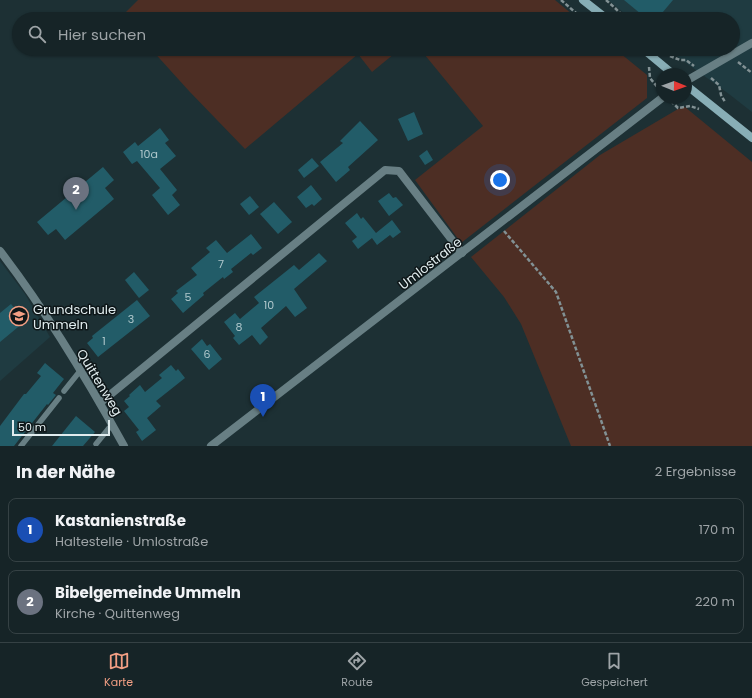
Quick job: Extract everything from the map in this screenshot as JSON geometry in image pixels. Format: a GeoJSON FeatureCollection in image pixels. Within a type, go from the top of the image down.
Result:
{"type":"FeatureCollection","features":[{"type":"Feature","properties":{"kind":"main road"},"geometry":{"type":"LineString","coordinates":[[583,0],[598,12]]}},
{"type":"Feature","properties":{"kind":"main road"},"geometry":{"type":"LineString","coordinates":[[651,56],[666,68]]}},
{"type":"Feature","properties":{"kind":"main road"},"geometry":{"type":"LineString","coordinates":[[692,90],[752,138]]}},
{"type":"Feature","properties":{"kind":"street"},"geometry":{"type":"LineString","coordinates":[[740,50],[752,43]]}},
{"type":"Feature","properties":{"kind":"street"},"geometry":{"type":"LineString","coordinates":[[692,78],[729,56]]}},
{"type":"Feature","properties":{"kind":"street","name":"Umlostraße"},"geometry":{"type":"LineString","coordinates":[[212,446],[656,103]]}},
{"type":"Feature","properties":{"kind":"street"},"geometry":{"type":"LineString","coordinates":[[100,403],[385,170],[399,171],[462,253]]}},
{"type":"Feature","properties":{"kind":"street","name":"Quittenweg"},"geometry":{"type":"LineString","coordinates":[[0,251],[27,286],[100,403],[124,446]]}},
{"type":"Feature","properties":{"kind":"lane"},"geometry":{"type":"LineString","coordinates":[[64,391],[80,371]]}},
{"type":"Feature","properties":{"kind":"lane"},"geometry":{"type":"LineString","coordinates":[[21,446],[59,398]]}},
{"type":"Feature","properties":{"kind":"lane"},"geometry":{"type":"LineString","coordinates":[[96,444],[108,428],[113,425]]}},
{"type":"Feature","properties":{"kind":"path"},"geometry":{"type":"LineString","coordinates":[[561,0],[575,12]]}},
{"type":"Feature","properties":{"kind":"path"},"geometry":{"type":"LineString","coordinates":[[606,0],[619,12]]}},
{"type":"Feature","properties":{"kind":"path"},"geometry":{"type":"LineString","coordinates":[[669,56],[680,60],[686,60],[719,85],[721,95],[726,105]]}},
{"type":"Feature","properties":{"kind":"path"},"geometry":{"type":"LineString","coordinates":[[732,56],[752,73]]}},
{"type":"Feature","properties":{"kind":"path"},"geometry":{"type":"LineString","coordinates":[[645,64],[649,67],[650,78],[656,85]]}},
{"type":"Feature","properties":{"kind":"path"},"geometry":{"type":"LineString","coordinates":[[674,104],[678,108],[690,106],[701,110]]}},
{"type":"Feature","properties":{"kind":"path"},"geometry":{"type":"LineString","coordinates":[[499,224],[556,292],[610,446]]}},
{"type":"Feature","properties":{"kind":"shaded area"},"geometry":{"type":"Polygon","coordinates":[[[138,0],[555,0],[570,12],[126,12],[138,0]]]}},
{"type":"Feature","properties":{"kind":"shaded area"},"geometry":{"type":"Polygon","coordinates":[[[608,0],[752,0],[752,112],[677,56],[740,56],[740,12],[623,12],[608,0]]]}},
{"type":"Feature","properties":{"kind":"shaded area"},"geometry":{"type":"Polygon","coordinates":[[[157,56],[356,56],[245,149],[157,56]]]}},
{"type":"Feature","properties":{"kind":"shaded area"},"geometry":{"type":"Polygon","coordinates":[[[360,56],[391,56],[372,72],[360,56]]]}},
{"type":"Feature","properties":{"kind":"shaded area"},"geometry":{"type":"Polygon","coordinates":[[[426,56],[624,56],[647,75],[647,98],[461,243],[415,180],[483,126],[426,56]]]}},
{"type":"Feature","properties":{"kind":"shaded area"},"geometry":{"type":"Polygon","coordinates":[[[685,107],[752,162],[752,446],[571,446],[521,324],[504,297],[471,257],[600,155],[678,109],[685,107]]]}},
{"type":"Feature","properties":{"kind":"shaded area","name":"Grundschule Ummeln"},"geometry":{"type":"Polygon","coordinates":[[[0,261],[25,294],[50,337],[0,381],[0,261]]]}},
{"type":"Feature","properties":{"kind":"building"},"geometry":{"type":"Polygon","coordinates":[[[624,0],[673,0],[663,12],[639,12],[624,0]]]}},
{"type":"Feature","properties":{"kind":"building"},"geometry":{"type":"Polygon","coordinates":[[[414,112],[423,134],[408,141],[398,119],[414,112]]]}},
{"type":"Feature","properties":{"kind":"building"},"geometry":{"type":"Polygon","coordinates":[[[360,121],[378,140],[348,167],[350,170],[336,182],[320,162],[343,143],[340,141],[360,121]]]}},
{"type":"Feature","properties":{"kind":"building"},"geometry":{"type":"Polygon","coordinates":[[[160,128],[169,140],[165,143],[176,156],[160,169],[177,190],[172,195],[180,205],[168,215],[152,195],[160,188],[137,161],[132,164],[123,152],[135,142],[138,146],[160,128]]]}},
{"type":"Feature","properties":{"kind":"building"},"geometry":{"type":"Polygon","coordinates":[[[427,150],[433,160],[425,165],[419,156],[427,150]]]}},
{"type":"Feature","properties":{"kind":"building"},"geometry":{"type":"Polygon","coordinates":[[[312,158],[319,166],[304,178],[298,170],[312,158]]]}},
{"type":"Feature","properties":{"kind":"building"},"geometry":{"type":"Polygon","coordinates":[[[103,167],[114,180],[105,188],[114,199],[65,240],[56,229],[48,235],[37,222],[103,167]]]}},
{"type":"Feature","properties":{"kind":"building"},"geometry":{"type":"Polygon","coordinates":[[[311,185],[322,199],[314,206],[312,204],[306,208],[297,197],[311,185]]]}},
{"type":"Feature","properties":{"kind":"building"},"geometry":{"type":"Polygon","coordinates":[[[389,193],[393,198],[396,197],[403,205],[389,216],[378,201],[389,193]]]}},
{"type":"Feature","properties":{"kind":"building"},"geometry":{"type":"Polygon","coordinates":[[[250,196],[259,207],[249,215],[240,204],[250,196]]]}},
{"type":"Feature","properties":{"kind":"building"},"geometry":{"type":"Polygon","coordinates":[[[274,202],[292,222],[278,234],[260,214],[274,202]]]}},
{"type":"Feature","properties":{"kind":"building"},"geometry":{"type":"Polygon","coordinates":[[[357,213],[361,219],[363,217],[376,233],[392,220],[401,232],[393,238],[390,235],[377,245],[372,238],[358,249],[352,241],[357,237],[345,223],[357,213]]]}},
{"type":"Feature","properties":{"kind":"building"},"geometry":{"type":"Polygon","coordinates":[[[251,234],[262,248],[253,255],[251,253],[231,269],[233,272],[224,279],[223,277],[203,293],[204,295],[183,313],[171,299],[178,293],[176,291],[197,275],[191,268],[210,252],[206,248],[216,240],[227,253],[251,234]]]}},
{"type":"Feature","properties":{"kind":"building"},"geometry":{"type":"Polygon","coordinates":[[[319,253],[327,261],[294,289],[307,308],[295,317],[286,306],[261,328],[268,337],[260,345],[252,335],[239,345],[233,338],[235,336],[224,322],[235,313],[240,319],[259,303],[254,297],[294,265],[299,270],[319,253]]]}},
{"type":"Feature","properties":{"kind":"building"},"geometry":{"type":"Polygon","coordinates":[[[134,272],[149,290],[139,298],[125,280],[134,272]]]}},
{"type":"Feature","properties":{"kind":"building"},"geometry":{"type":"Polygon","coordinates":[[[137,300],[150,316],[98,357],[87,343],[93,338],[92,336],[137,300]]]}},
{"type":"Feature","properties":{"kind":"building"},"geometry":{"type":"Polygon","coordinates":[[[11,304],[15,309],[19,306],[29,318],[0,342],[0,313],[11,304]]]}},
{"type":"Feature","properties":{"kind":"building"},"geometry":{"type":"Polygon","coordinates":[[[202,339],[207,346],[210,344],[222,359],[209,370],[191,349],[202,339]]]}},
{"type":"Feature","properties":{"kind":"building"},"geometry":{"type":"Polygon","coordinates":[[[45,363],[64,379],[53,393],[56,395],[48,405],[47,404],[14,446],[0,446],[0,426],[24,394],[26,394],[41,376],[37,373],[45,363]]]}},
{"type":"Feature","properties":{"kind":"building"},"geometry":{"type":"Polygon","coordinates":[[[171,365],[176,371],[178,369],[185,378],[156,401],[161,406],[147,418],[156,430],[142,441],[136,432],[139,430],[124,411],[129,407],[124,401],[140,385],[145,392],[162,378],[159,375],[171,365]]]}},
{"type":"Feature","properties":{"kind":"building"},"geometry":{"type":"Polygon","coordinates":[[[76,416],[95,432],[83,446],[52,446],[76,416]]]}},
{"type":"Feature","properties":{"kind":"place","name":"Bibelgemeinde Ummeln"},"geometry":{"type":"Point","coordinates":[76,210]}},
{"type":"Feature","properties":{"kind":"place","name":"Grundschule Ummeln"},"geometry":{"type":"Point","coordinates":[19,316]}},
{"type":"Feature","properties":{"kind":"place","name":"Kastanienstraße"},"geometry":{"type":"Point","coordinates":[263,417]}}]}
